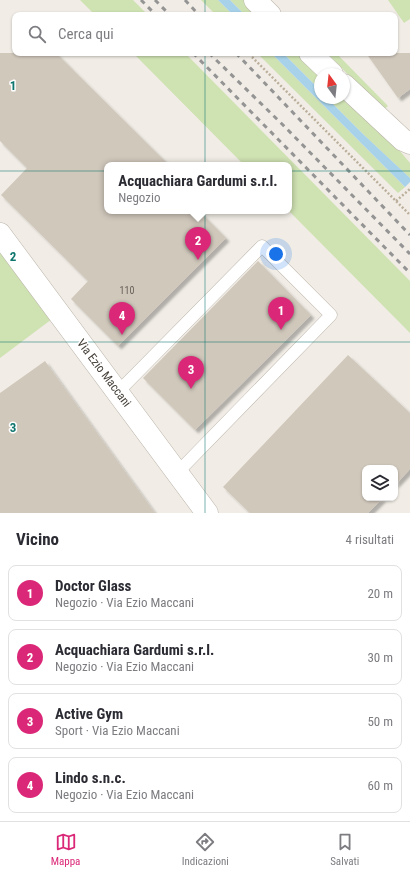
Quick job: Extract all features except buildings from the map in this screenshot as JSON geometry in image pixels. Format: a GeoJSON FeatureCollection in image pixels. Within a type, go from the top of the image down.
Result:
{"type":"FeatureCollection","features":[{"type":"Feature","properties":{"kind":"street"},"geometry":{"type":"LineString","coordinates":[[255,0],[267,12]]}},
{"type":"Feature","properties":{"kind":"street"},"geometry":{"type":"LineString","coordinates":[[313,56],[326,68]]}},
{"type":"Feature","properties":{"kind":"street"},"geometry":{"type":"LineString","coordinates":[[350,91],[403,140],[410,143]]}},
{"type":"Feature","properties":{"kind":"street","name":"Via Ezio Maccani"},"geometry":{"type":"LineString","coordinates":[[0,234],[207,513]]}},
{"type":"Feature","properties":{"kind":"lane"},"geometry":{"type":"LineString","coordinates":[[118,392],[262,246],[331,315],[177,473]]}},
{"type":"Feature","properties":{"kind":"path"},"geometry":{"type":"LineString","coordinates":[[252,57],[410,215]]}},
{"type":"Feature","properties":{"kind":"path"},"geometry":{"type":"LineString","coordinates":[[396,201],[410,189]]}},
{"type":"Feature","properties":{"kind":"green space"},"geometry":{"type":"Polygon","coordinates":[[[80,0],[133,0],[145,12],[92,12],[80,0]]]}},
{"type":"Feature","properties":{"kind":"green space"},"geometry":{"type":"Polygon","coordinates":[[[201,0],[218,0],[230,12],[213,12],[201,0]]]}},
{"type":"Feature","properties":{"kind":"green space"},"geometry":{"type":"Polygon","coordinates":[[[230,0],[246,0],[258,12],[242,12],[230,0]]]}},
{"type":"Feature","properties":{"kind":"green space"},"geometry":{"type":"Polygon","coordinates":[[[388,0],[410,0],[410,19],[404,23],[398,12],[396,12],[388,0]]]}},
{"type":"Feature","properties":{"kind":"green space"},"geometry":{"type":"Polygon","coordinates":[[[136,56],[188,56],[410,281],[410,333],[292,214],[292,162],[241,162],[136,56]]]}},
{"type":"Feature","properties":{"kind":"green space"},"geometry":{"type":"Polygon","coordinates":[[[260,56],[274,56],[314,96],[314,104],[322,104],[405,187],[398,193],[260,56]]]}},
{"type":"Feature","properties":{"kind":"green space"},"geometry":{"type":"Polygon","coordinates":[[[286,56],[303,56],[314,68],[314,84],[286,56]]]}},
{"type":"Feature","properties":{"kind":"green space"},"geometry":{"type":"Polygon","coordinates":[[[330,56],[339,56],[388,106],[383,110],[350,76],[350,68],[342,68],[330,56]]]}},
{"type":"Feature","properties":{"kind":"green space"},"geometry":{"type":"Polygon","coordinates":[[[350,103],[399,150],[410,163],[410,178],[333,104],[350,104],[350,103]]]}},
{"type":"Feature","properties":{"kind":"green space"},"geometry":{"type":"Polygon","coordinates":[[[0,248],[52,319],[0,358],[0,248]]]}},
{"type":"Feature","properties":{"kind":"water"},"geometry":{"type":"Polygon","coordinates":[[[218,0],[230,0],[242,12],[230,12],[218,0]]]}},
{"type":"Feature","properties":{"kind":"water"},"geometry":{"type":"Polygon","coordinates":[[[274,56],[286,56],[314,84],[314,96],[274,56]]]}},
{"type":"Feature","properties":{"kind":"water"},"geometry":{"type":"Polygon","coordinates":[[[322,104],[333,104],[410,178],[410,182],[405,187],[322,104]]]}},
{"type":"Feature","properties":{"kind":"railway"},"geometry":{"type":"LineString","coordinates":[[141,0],[153,12]]}},
{"type":"Feature","properties":{"kind":"railway"},"geometry":{"type":"LineString","coordinates":[[155,0],[167,12]]}},
{"type":"Feature","properties":{"kind":"railway"},"geometry":{"type":"LineString","coordinates":[[185,0],[196,12]]}},
{"type":"Feature","properties":{"kind":"railway"},"geometry":{"type":"LineString","coordinates":[[196,56],[410,273]]}},
{"type":"Feature","properties":{"kind":"railway"},"geometry":{"type":"LineString","coordinates":[[212,56],[282,124],[410,254]]}},
{"type":"Feature","properties":{"kind":"railway"},"geometry":{"type":"LineString","coordinates":[[239,56],[410,235]]}},
{"type":"Feature","properties":{"kind":"place","name":"Acquachiara Gardumi s.r.l."},"geometry":{"type":"Point","coordinates":[198,260]}},
{"type":"Feature","properties":{"kind":"place","name":"Doctor Glass"},"geometry":{"type":"Point","coordinates":[281,330]}},
{"type":"Feature","properties":{"kind":"place","name":"Lindo s.n.c."},"geometry":{"type":"Point","coordinates":[122,335]}},
{"type":"Feature","properties":{"kind":"place","name":"Active Gym"},"geometry":{"type":"Point","coordinates":[191,389]}}]}
